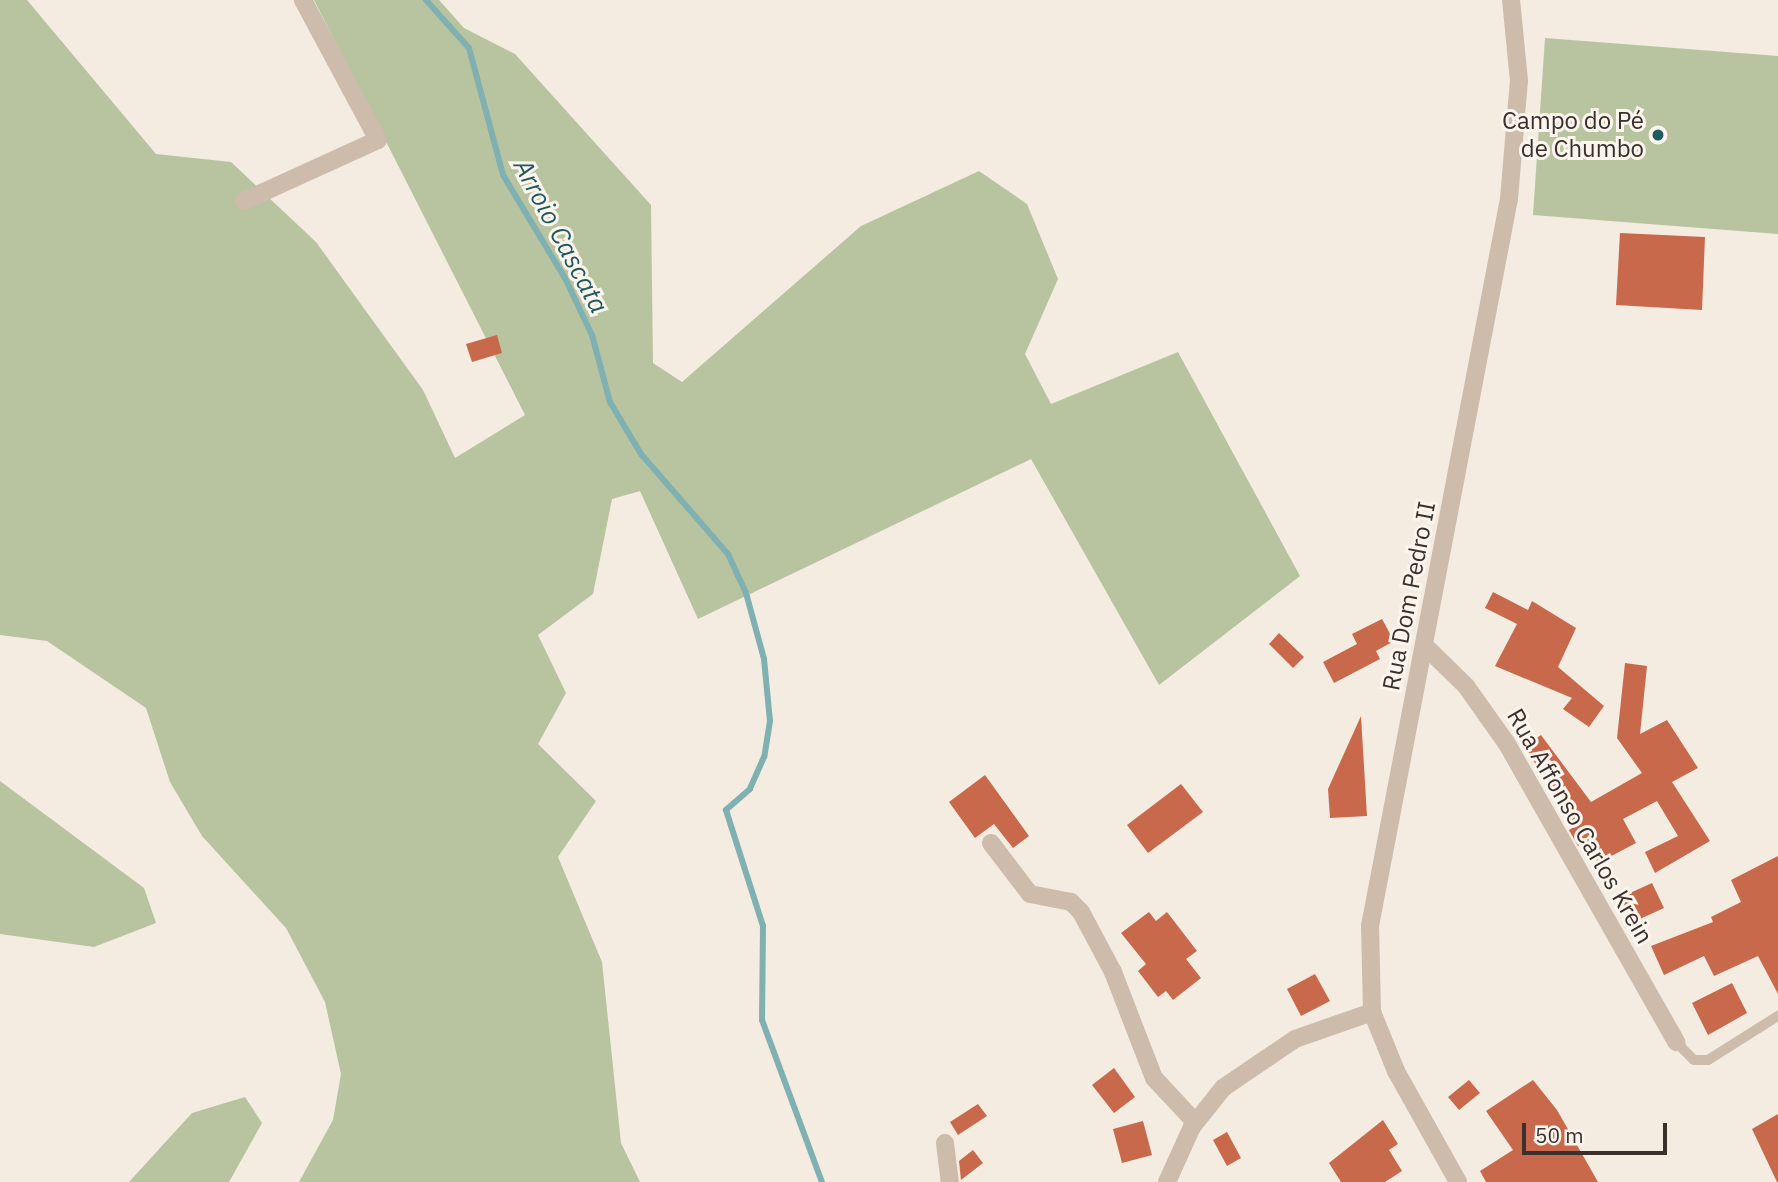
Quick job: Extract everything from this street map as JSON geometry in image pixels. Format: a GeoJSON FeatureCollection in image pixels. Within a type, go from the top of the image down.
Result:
{"type":"FeatureCollection","features":[{"type":"Feature","properties":{"kind":"street"},"geometry":{"type":"LineString","coordinates":[[244,201],[378,140],[303,0]]}},
{"type":"Feature","properties":{"kind":"street","name":"Rua Dom Pedro II"},"geometry":{"type":"LineString","coordinates":[[1458,1182],[1396,1071],[1372,1012],[1370,926],[1426,647],[1509,199],[1519,81],[1511,0]]}},
{"type":"Feature","properties":{"kind":"street","name":"Rua Affonso Carlos Krein"},"geometry":{"type":"LineString","coordinates":[[1426,647],[1466,686],[1507,744],[1676,1042]]}},
{"type":"Feature","properties":{"kind":"street"},"geometry":{"type":"LineString","coordinates":[[991,843],[1006,870],[1030,894],[1071,902],[1081,912],[1113,972],[1154,1078],[1195,1122]]}},
{"type":"Feature","properties":{"kind":"street"},"geometry":{"type":"LineString","coordinates":[[1167,1182],[1195,1122],[1223,1088],[1295,1039],[1372,1012]]}},
{"type":"Feature","properties":{"kind":"street"},"geometry":{"type":"LineString","coordinates":[[945,1143],[950,1182]]}},
{"type":"Feature","properties":{"kind":"lane"},"geometry":{"type":"LineString","coordinates":[[1676,1042],[1694,1060],[1708,1060],[1778,1016]]}},
{"type":"Feature","properties":{"kind":"green space"},"geometry":{"type":"Polygon","coordinates":[[[0,0],[27,0],[156,154],[231,162],[316,242],[423,390],[455,458],[525,415],[314,0],[439,0],[464,28],[515,54],[651,205],[653,363],[682,382],[861,226],[979,171],[1027,204],[1058,279],[1025,354],[1051,404],[1178,352],[1300,576],[1159,685],[1031,459],[698,619],[640,491],[612,499],[593,594],[538,635],[566,693],[538,744],[596,801],[558,857],[602,962],[621,1143],[640,1182],[299,1182],[333,1120],[341,1074],[325,1002],[286,928],[202,836],[170,782],[146,708],[47,641],[0,635],[0,0]]]}},
{"type":"Feature","properties":{"kind":"green space","name":"Campo do Pé de Chumbo"},"geometry":{"type":"Polygon","coordinates":[[[1545,38],[1778,56],[1778,234],[1533,215],[1545,38]]]}},
{"type":"Feature","properties":{"kind":"green space"},"geometry":{"type":"Polygon","coordinates":[[[0,781],[144,888],[156,923],[94,947],[0,934],[0,781]]]}},
{"type":"Feature","properties":{"kind":"green space"},"geometry":{"type":"Polygon","coordinates":[[[245,1097],[262,1123],[229,1182],[129,1182],[192,1113],[245,1097]]]}},
{"type":"Feature","properties":{"kind":"building"},"geometry":{"type":"Polygon","coordinates":[[[1620,233],[1705,237],[1702,310],[1616,305],[1620,233]]]}},
{"type":"Feature","properties":{"kind":"building"},"geometry":{"type":"Polygon","coordinates":[[[497,335],[502,353],[472,362],[466,344],[497,335]]]}},
{"type":"Feature","properties":{"kind":"building"},"geometry":{"type":"Polygon","coordinates":[[[1493,592],[1528,610],[1532,601],[1576,628],[1558,667],[1604,706],[1589,727],[1563,709],[1572,698],[1495,666],[1517,624],[1485,608],[1493,592]]]}},
{"type":"Feature","properties":{"kind":"building"},"geometry":{"type":"Polygon","coordinates":[[[1382,619],[1394,641],[1376,651],[1380,659],[1334,683],[1323,662],[1357,644],[1352,634],[1382,619]]]}},
{"type":"Feature","properties":{"kind":"building"},"geometry":{"type":"Polygon","coordinates":[[[1279,633],[1304,657],[1293,668],[1269,644],[1279,633]]]}},
{"type":"Feature","properties":{"kind":"building"},"geometry":{"type":"Polygon","coordinates":[[[1625,663],[1647,666],[1640,734],[1667,720],[1698,768],[1672,782],[1710,841],[1655,873],[1645,852],[1678,836],[1657,801],[1623,819],[1636,843],[1598,863],[1586,841],[1578,846],[1569,830],[1576,826],[1524,746],[1541,735],[1591,802],[1642,773],[1617,738],[1625,663]]]}},
{"type":"Feature","properties":{"kind":"building"},"geometry":{"type":"Polygon","coordinates":[[[1361,716],[1367,816],[1330,818],[1328,789],[1361,716]]]}},
{"type":"Feature","properties":{"kind":"building"},"geometry":{"type":"Polygon","coordinates":[[[985,775],[1029,836],[1013,848],[994,824],[975,838],[949,802],[985,775]]]}},
{"type":"Feature","properties":{"kind":"building"},"geometry":{"type":"Polygon","coordinates":[[[1181,784],[1203,812],[1148,853],[1127,825],[1181,784]]]}},
{"type":"Feature","properties":{"kind":"building"},"geometry":{"type":"Polygon","coordinates":[[[1778,856],[1778,994],[1758,956],[1714,976],[1704,956],[1664,975],[1651,946],[1713,922],[1711,917],[1741,902],[1731,880],[1778,856]]]}},
{"type":"Feature","properties":{"kind":"building"},"geometry":{"type":"Polygon","coordinates":[[[1652,883],[1664,908],[1631,923],[1619,898],[1652,883]]]}},
{"type":"Feature","properties":{"kind":"building"},"geometry":{"type":"Polygon","coordinates":[[[1149,912],[1156,921],[1167,912],[1197,951],[1186,959],[1201,978],[1173,1000],[1166,991],[1158,997],[1138,971],[1146,964],[1121,933],[1149,912]]]}},
{"type":"Feature","properties":{"kind":"building"},"geometry":{"type":"Polygon","coordinates":[[[1315,974],[1330,1001],[1301,1016],[1287,989],[1315,974]]]}},
{"type":"Feature","properties":{"kind":"building"},"geometry":{"type":"Polygon","coordinates":[[[1732,983],[1747,1013],[1708,1035],[1692,1003],[1732,983]]]}},
{"type":"Feature","properties":{"kind":"building"},"geometry":{"type":"Polygon","coordinates":[[[1114,1068],[1135,1097],[1114,1113],[1092,1085],[1114,1068]]]}},
{"type":"Feature","properties":{"kind":"building"},"geometry":{"type":"Polygon","coordinates":[[[1469,1080],[1480,1093],[1459,1110],[1448,1097],[1469,1080]]]}},
{"type":"Feature","properties":{"kind":"building"},"geometry":{"type":"Polygon","coordinates":[[[1533,1080],[1557,1110],[1598,1182],[1486,1182],[1480,1171],[1513,1150],[1486,1111],[1533,1080]]]}},
{"type":"Feature","properties":{"kind":"building"},"geometry":{"type":"Polygon","coordinates":[[[978,1104],[987,1116],[958,1135],[950,1122],[978,1104]]]}},
{"type":"Feature","properties":{"kind":"building"},"geometry":{"type":"Polygon","coordinates":[[[1778,1114],[1778,1182],[1777,1182],[1752,1129],[1778,1114]]]}},
{"type":"Feature","properties":{"kind":"building"},"geometry":{"type":"Polygon","coordinates":[[[1383,1120],[1398,1144],[1389,1150],[1402,1171],[1385,1182],[1341,1182],[1329,1163],[1383,1120]]]}},
{"type":"Feature","properties":{"kind":"building"},"geometry":{"type":"Polygon","coordinates":[[[1143,1121],[1152,1155],[1122,1163],[1113,1129],[1143,1121]]]}},
{"type":"Feature","properties":{"kind":"building"},"geometry":{"type":"Polygon","coordinates":[[[1227,1132],[1241,1158],[1227,1166],[1213,1140],[1227,1132]]]}},
{"type":"Feature","properties":{"kind":"building"},"geometry":{"type":"Polygon","coordinates":[[[973,1150],[983,1163],[961,1180],[959,1161],[973,1150]]]}},
{"type":"Feature","properties":{"kind":"waterway","name":"Arroio Cascata"},"geometry":{"type":"LineString","coordinates":[[426,0],[469,48],[503,175],[565,278],[592,335],[610,402],[641,454],[728,554],[746,593],[764,659],[770,721],[764,757],[750,789],[726,810],[763,926],[762,1020],[822,1182]]}},
{"type":"Feature","properties":{"kind":"place","name":"Campo do Pé de Chumbo"},"geometry":{"type":"Point","coordinates":[1658,135]}}]}
